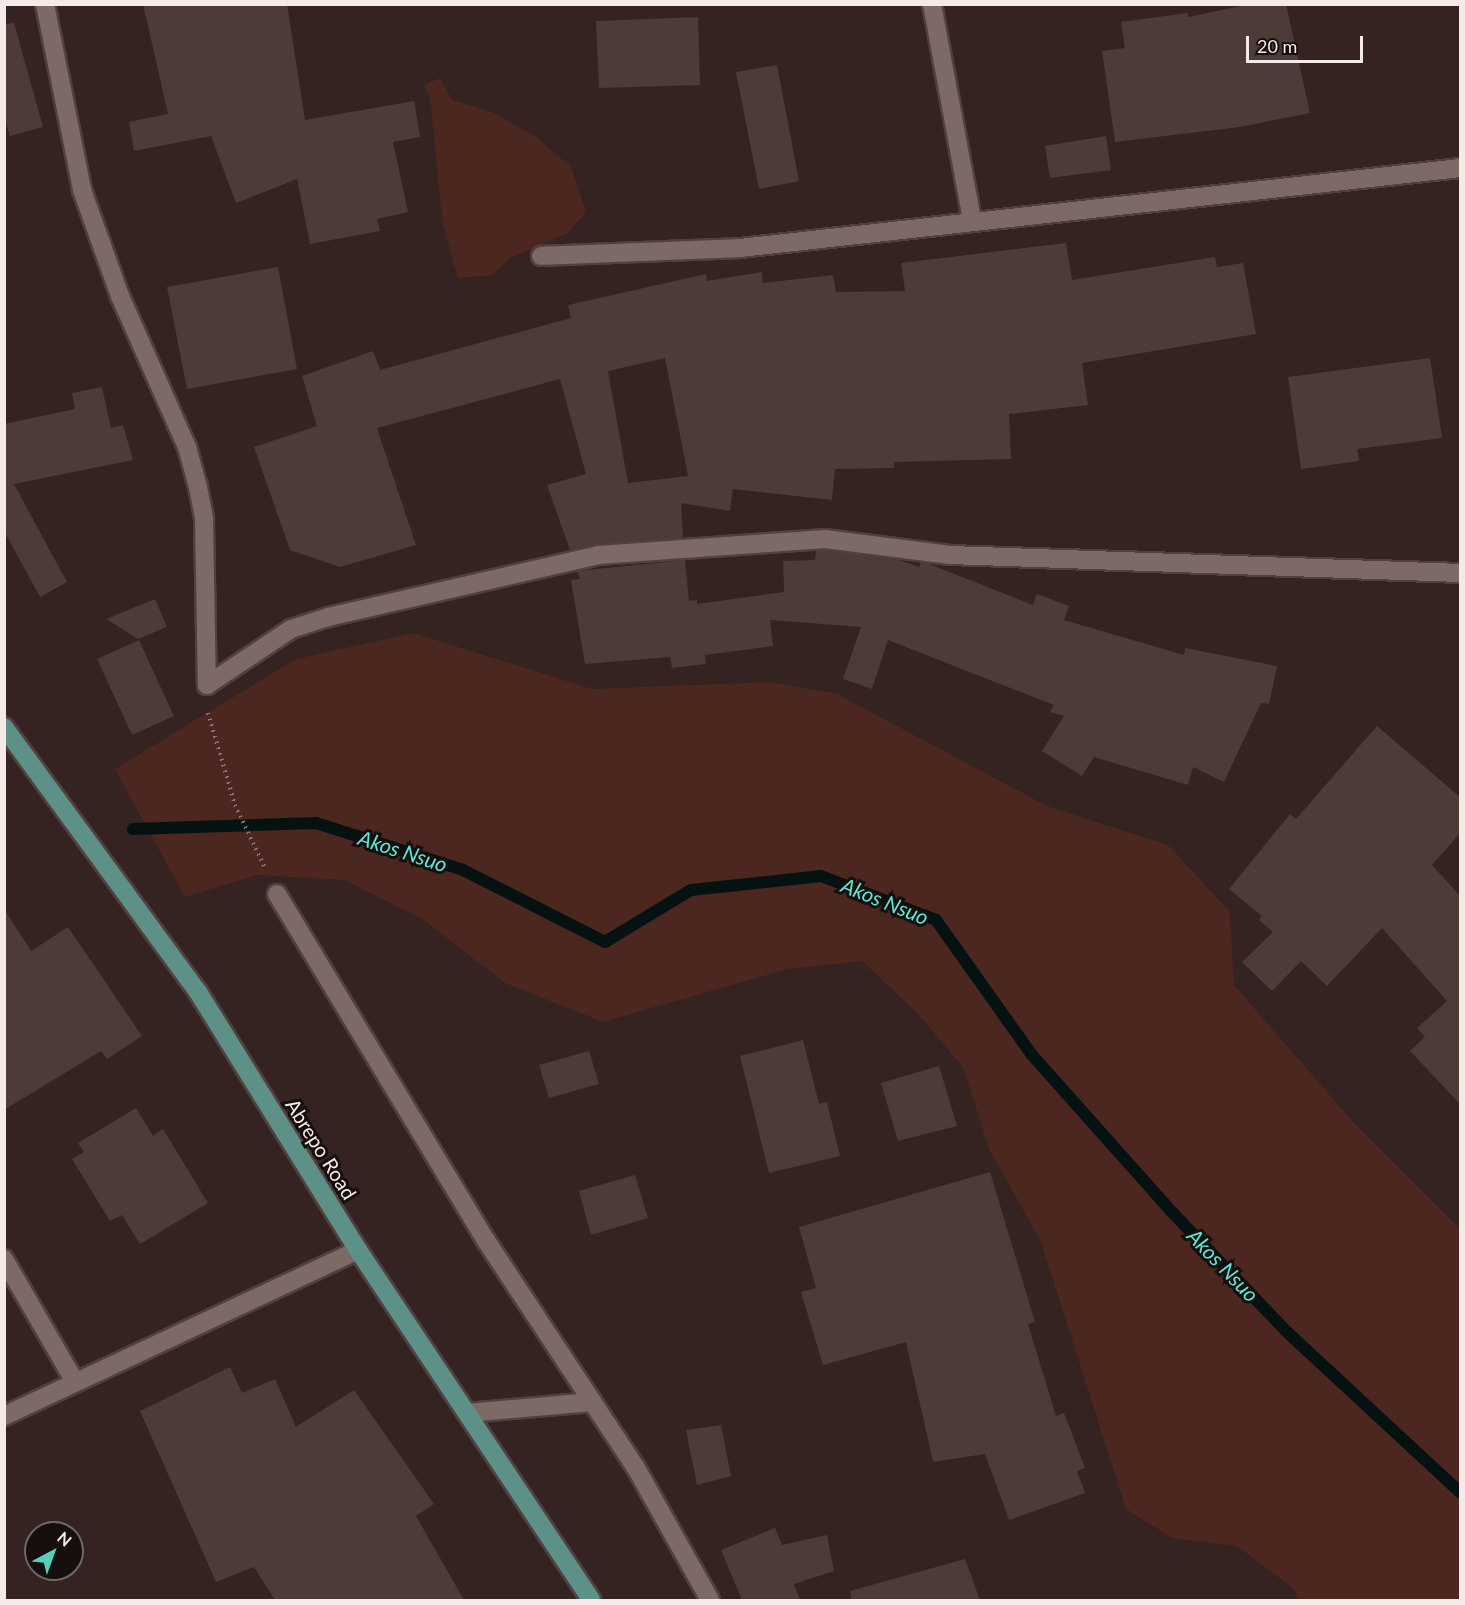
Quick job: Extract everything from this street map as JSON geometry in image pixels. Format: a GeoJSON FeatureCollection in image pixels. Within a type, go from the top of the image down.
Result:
{"type":"FeatureCollection","features":[{"type":"Feature","properties":{"kind":"main road","name":"Abrepo Road"},"geometry":{"type":"LineString","coordinates":[[4,727],[198,992],[358,1250],[591,1600]]}},
{"type":"Feature","properties":{"kind":"street"},"geometry":{"type":"LineString","coordinates":[[45,4],[82,190],[120,296],[187,447],[198,487],[204,519],[207,685]]}},
{"type":"Feature","properties":{"kind":"street"},"geometry":{"type":"LineString","coordinates":[[932,4],[972,220]]}},
{"type":"Feature","properties":{"kind":"street"},"geometry":{"type":"LineString","coordinates":[[541,256],[740,248],[972,220],[1461,168]]}},
{"type":"Feature","properties":{"kind":"street"},"geometry":{"type":"LineString","coordinates":[[207,685],[291,629],[328,617],[598,555],[825,539],[950,555],[1459,575]]}},
{"type":"Feature","properties":{"kind":"street"},"geometry":{"type":"LineString","coordinates":[[278,894],[485,1239],[636,1468],[710,1600]]}},
{"type":"Feature","properties":{"kind":"street"},"geometry":{"type":"LineString","coordinates":[[4,1416],[358,1250]]}},
{"type":"Feature","properties":{"kind":"street"},"geometry":{"type":"LineString","coordinates":[[4,1259],[75,1382]]}},
{"type":"Feature","properties":{"kind":"street"},"geometry":{"type":"LineString","coordinates":[[466,1413],[593,1402]]}},
{"type":"Feature","properties":{"kind":"path"},"geometry":{"type":"LineString","coordinates":[[207,685],[209,721],[235,805],[278,894]]}},
{"type":"Feature","properties":{"kind":"shaded area"},"geometry":{"type":"Polygon","coordinates":[[[440,78],[452,100],[492,112],[536,137],[571,167],[586,212],[568,233],[510,258],[492,275],[458,278],[443,225],[430,98],[424,85],[440,78]]]}},
{"type":"Feature","properties":{"kind":"shaded area"},"geometry":{"type":"Polygon","coordinates":[[[414,633],[592,689],[771,682],[837,694],[1047,806],[1168,845],[1230,912],[1234,985],[1354,1123],[1460,1229],[1460,1600],[1299,1600],[1294,1589],[1237,1546],[1172,1538],[1126,1509],[1041,1242],[989,1149],[963,1067],[918,1014],[862,961],[787,969],[603,1022],[505,983],[424,920],[345,880],[257,875],[185,897],[115,769],[296,659],[414,633]]]}},
{"type":"Feature","properties":{"kind":"building"},"geometry":{"type":"Polygon","coordinates":[[[143,4],[287,4],[305,120],[414,101],[420,137],[393,142],[408,212],[377,219],[380,231],[310,244],[297,179],[236,203],[211,136],[134,151],[129,122],[168,114],[143,4]]]}},
{"type":"Feature","properties":{"kind":"building"},"geometry":{"type":"Polygon","coordinates":[[[1251,4],[1286,4],[1310,113],[1240,127],[1115,142],[1102,51],[1125,48],[1121,22],[1188,13],[1188,17],[1251,4]]]}},
{"type":"Feature","properties":{"kind":"building"},"geometry":{"type":"Polygon","coordinates":[[[698,17],[700,85],[599,88],[596,21],[698,17]]]}},
{"type":"Feature","properties":{"kind":"building"},"geometry":{"type":"Polygon","coordinates":[[[14,23],[43,127],[10,136],[4,117],[4,24],[14,23]]]}},
{"type":"Feature","properties":{"kind":"building"},"geometry":{"type":"Polygon","coordinates":[[[777,65],[799,181],[759,189],[736,72],[777,65]]]}},
{"type":"Feature","properties":{"kind":"building"},"geometry":{"type":"Polygon","coordinates":[[[1106,136],[1111,170],[1050,178],[1045,146],[1106,136]]]}},
{"type":"Feature","properties":{"kind":"building"},"geometry":{"type":"Polygon","coordinates":[[[1066,243],[1072,280],[1215,257],[1217,267],[1243,263],[1256,334],[1082,363],[1088,405],[1009,414],[1011,459],[894,462],[894,468],[835,469],[832,500],[733,489],[730,511],[681,503],[683,538],[597,544],[570,550],[547,485],[586,474],[560,379],[377,428],[416,545],[340,567],[290,550],[254,447],[317,426],[302,376],[373,351],[380,370],[571,318],[568,305],[706,274],[707,281],[762,272],[763,283],[833,275],[836,292],[905,291],[901,263],[1066,243]],[[665,358],[608,371],[628,483],[688,476],[665,358]]]}},
{"type":"Feature","properties":{"kind":"building"},"geometry":{"type":"Polygon","coordinates":[[[278,267],[297,369],[187,389],[167,287],[278,267]]]}},
{"type":"Feature","properties":{"kind":"building"},"geometry":{"type":"Polygon","coordinates":[[[1430,358],[1442,438],[1357,449],[1359,461],[1301,469],[1288,377],[1430,358]]]}},
{"type":"Feature","properties":{"kind":"building"},"geometry":{"type":"Polygon","coordinates":[[[102,387],[111,428],[123,425],[133,460],[14,484],[67,582],[40,597],[4,531],[4,424],[75,409],[72,393],[102,387]]]}},
{"type":"Feature","properties":{"kind":"building"},"geometry":{"type":"Polygon","coordinates":[[[825,550],[899,560],[919,567],[921,563],[929,564],[1033,605],[1037,594],[1069,606],[1064,620],[1184,655],[1185,648],[1277,666],[1269,704],[1261,703],[1224,782],[1193,767],[1188,785],[1094,757],[1082,776],[1042,751],[1064,716],[1050,712],[1054,705],[888,640],[872,689],[843,679],[861,627],[770,620],[773,646],[705,655],[706,664],[672,668],[670,657],[585,664],[571,580],[580,579],[577,571],[685,560],[689,601],[697,600],[697,604],[784,592],[783,561],[815,560],[816,551],[825,550]]]}},
{"type":"Feature","properties":{"kind":"building"},"geometry":{"type":"Polygon","coordinates":[[[155,599],[167,627],[138,639],[106,619],[155,599]]]}},
{"type":"Feature","properties":{"kind":"building"},"geometry":{"type":"Polygon","coordinates":[[[139,640],[174,716],[132,735],[97,659],[139,640]]]}},
{"type":"Feature","properties":{"kind":"building"},"geometry":{"type":"Polygon","coordinates":[[[1377,726],[1461,798],[1461,832],[1432,865],[1461,897],[1461,1105],[1410,1051],[1425,1037],[1417,1028],[1447,1001],[1382,928],[1327,986],[1301,961],[1272,991],[1242,962],[1273,932],[1259,920],[1262,916],[1229,889],[1290,814],[1296,819],[1377,726]]]}},
{"type":"Feature","properties":{"kind":"building"},"geometry":{"type":"Polygon","coordinates":[[[4,909],[31,951],[68,927],[142,1036],[107,1059],[101,1051],[4,1110],[4,909]]]}},
{"type":"Feature","properties":{"kind":"building"},"geometry":{"type":"Polygon","coordinates":[[[803,1040],[819,1104],[827,1102],[840,1156],[769,1173],[740,1056],[803,1040]]]}},
{"type":"Feature","properties":{"kind":"building"},"geometry":{"type":"Polygon","coordinates":[[[589,1051],[599,1084],[549,1098],[539,1065],[589,1051]]]}},
{"type":"Feature","properties":{"kind":"building"},"geometry":{"type":"Polygon","coordinates":[[[939,1066],[957,1126],[898,1141],[881,1083],[939,1066]]]}},
{"type":"Feature","properties":{"kind":"building"},"geometry":{"type":"Polygon","coordinates":[[[136,1108],[153,1136],[163,1129],[208,1203],[140,1244],[122,1215],[110,1221],[72,1159],[84,1152],[78,1143],[136,1108]]]}},
{"type":"Feature","properties":{"kind":"building"},"geometry":{"type":"Polygon","coordinates":[[[990,1172],[1035,1322],[1028,1324],[1056,1416],[1064,1413],[1085,1468],[1077,1471],[1085,1493],[1009,1520],[985,1454],[933,1462],[906,1342],[823,1365],[801,1292],[816,1288],[799,1227],[990,1172]]]}},
{"type":"Feature","properties":{"kind":"building"},"geometry":{"type":"Polygon","coordinates":[[[635,1175],[648,1218],[591,1235],[579,1191],[635,1175]]]}},
{"type":"Feature","properties":{"kind":"building"},"geometry":{"type":"Polygon","coordinates":[[[230,1367],[242,1393],[275,1379],[296,1427],[354,1390],[434,1504],[416,1516],[464,1600],[275,1600],[254,1567],[216,1582],[140,1411],[230,1367]]]}},
{"type":"Feature","properties":{"kind":"building"},"geometry":{"type":"Polygon","coordinates":[[[721,1425],[731,1476],[697,1485],[686,1430],[721,1425]]]}},
{"type":"Feature","properties":{"kind":"building"},"geometry":{"type":"Polygon","coordinates":[[[775,1528],[782,1545],[827,1535],[834,1571],[794,1584],[800,1600],[742,1600],[721,1550],[775,1528]]]}},
{"type":"Feature","properties":{"kind":"building"},"geometry":{"type":"Polygon","coordinates":[[[965,1559],[980,1600],[851,1600],[850,1591],[965,1559]]]}},
{"type":"Feature","properties":{"kind":"waterway","name":"Akos Nsuo"},"geometry":{"type":"LineString","coordinates":[[133,829],[316,823],[463,870],[605,942],[691,890],[821,876],[936,920],[1032,1055],[1172,1212],[1287,1332],[1460,1492]]}}]}
